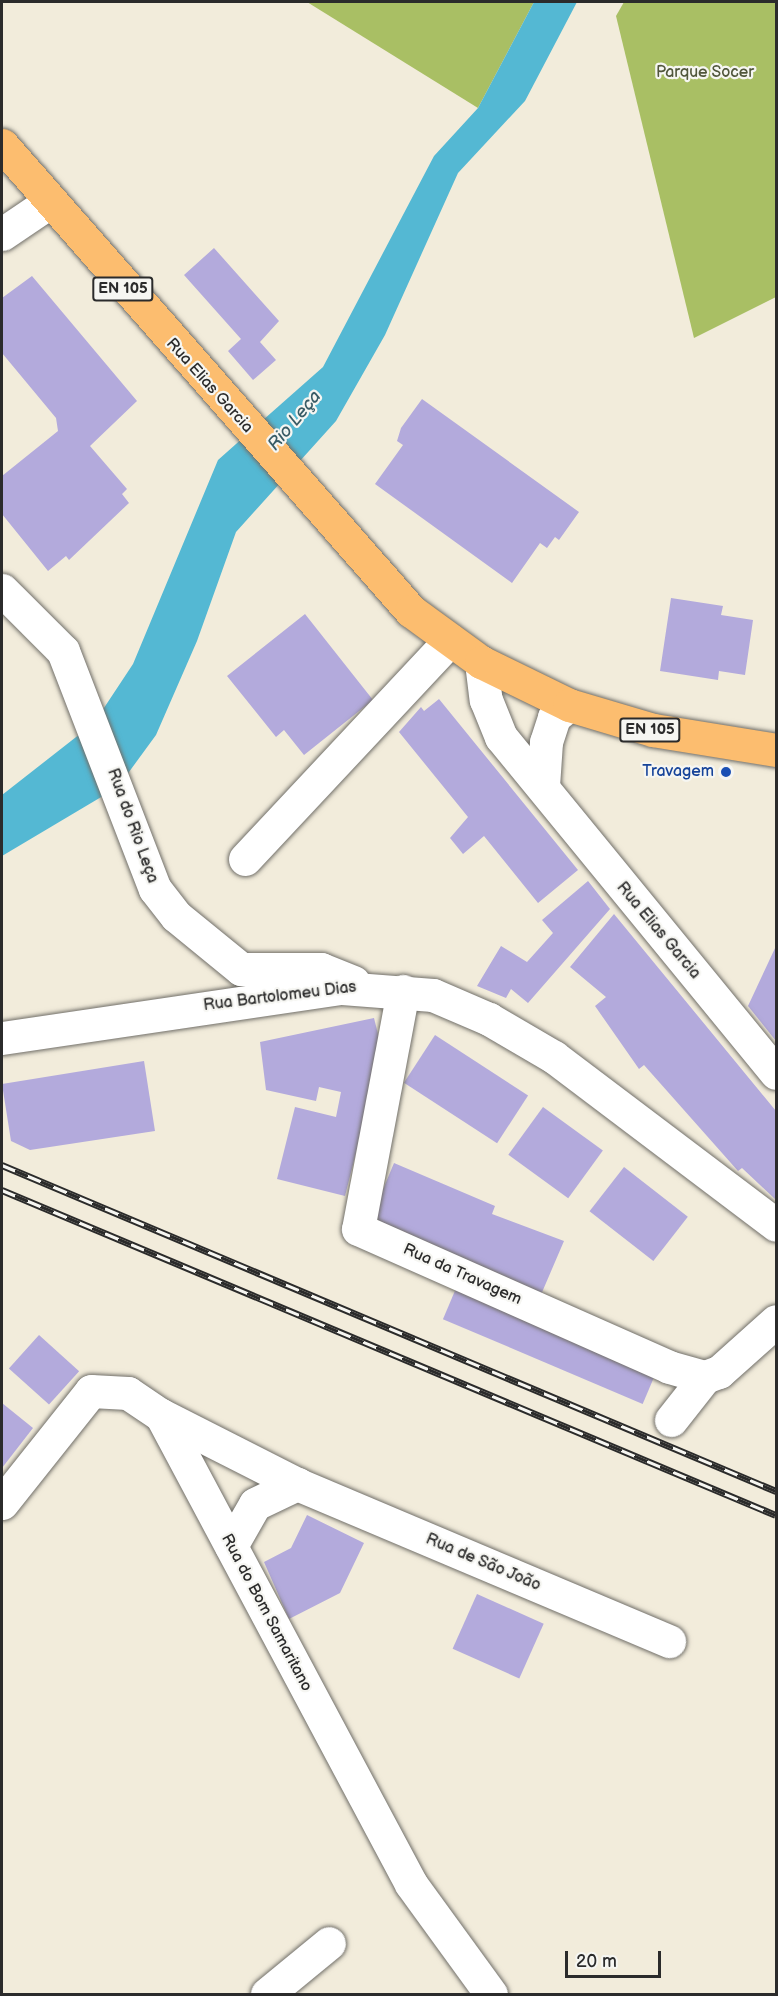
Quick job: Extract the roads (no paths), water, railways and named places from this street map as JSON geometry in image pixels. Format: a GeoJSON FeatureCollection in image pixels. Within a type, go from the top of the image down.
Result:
{"type":"FeatureCollection","features":[{"type":"Feature","properties":{"kind":"main road","name":"Rua Elias Garcia"},"geometry":{"type":"LineString","coordinates":[[2,145],[48,203],[198,375],[411,612],[481,662],[569,705]]}},
{"type":"Feature","properties":{"kind":"main road","name":"EN 105"},"geometry":{"type":"LineString","coordinates":[[569,705],[653,730],[777,750]]}},
{"type":"Feature","properties":{"kind":"street"},"geometry":{"type":"LineString","coordinates":[[2,234],[48,203]]}},
{"type":"Feature","properties":{"kind":"street","name":"Rua do Rio Leça"},"geometry":{"type":"LineString","coordinates":[[2,590],[63,651],[94,723],[156,889],[176,916],[241,969],[321,969],[363,987]]}},
{"type":"Feature","properties":{"kind":"street"},"geometry":{"type":"LineString","coordinates":[[245,859],[450,640]]}},
{"type":"Feature","properties":{"kind":"street","name":"Rua Elias Garcia"},"geometry":{"type":"LineString","coordinates":[[481,662],[486,700],[501,736],[777,1073]]}},
{"type":"Feature","properties":{"kind":"street"},"geometry":{"type":"LineString","coordinates":[[543,786],[546,742],[554,717],[569,705]]}},
{"type":"Feature","properties":{"kind":"street","name":"Rua Bartolomeu Dias"},"geometry":{"type":"LineString","coordinates":[[2,1038],[192,1007],[363,987],[433,995],[471,1011],[554,1057],[777,1225]]}},
{"type":"Feature","properties":{"kind":"street","name":"Rua da Travagem"},"geometry":{"type":"LineString","coordinates":[[403,991],[358,1229],[669,1367],[705,1377]]}},
{"type":"Feature","properties":{"kind":"street"},"geometry":{"type":"LineString","coordinates":[[671,1420],[705,1377],[719,1372],[777,1321]]}},
{"type":"Feature","properties":{"kind":"street","name":"Rua do Bom Samaritano"},"geometry":{"type":"LineString","coordinates":[[2,1503],[91,1391],[128,1393],[161,1415],[411,1884],[491,1995]]}},
{"type":"Feature","properties":{"kind":"street","name":"Rua de São João"},"geometry":{"type":"LineString","coordinates":[[161,1415],[297,1484],[669,1641]]}},
{"type":"Feature","properties":{"kind":"street"},"geometry":{"type":"LineString","coordinates":[[231,1546],[255,1504],[297,1484]]}},
{"type":"Feature","properties":{"kind":"street"},"geometry":{"type":"LineString","coordinates":[[267,1995],[329,1943]]}},
{"type":"Feature","properties":{"kind":"water","name":"Rio Leça"},"geometry":{"type":"Polygon","coordinates":[[[534,2],[577,2],[525,101],[458,173],[385,335],[336,421],[236,532],[197,641],[156,735],[118,787],[2,856],[2,795],[94,723],[133,664],[218,460],[323,367],[434,156],[478,108],[534,2]]]}},
{"type":"Feature","properties":{"kind":"railway"},"geometry":{"type":"LineString","coordinates":[[2,1165],[776,1491]]}},
{"type":"Feature","properties":{"kind":"railway"},"geometry":{"type":"LineString","coordinates":[[2,1190],[776,1515]]}},
{"type":"Feature","properties":{"kind":"place","name":"Travagem"},"geometry":{"type":"Point","coordinates":[726,772]}},
{"type":"Feature","properties":{"kind":"park label","name":"Parque Socer"},"geometry":{"type":"Point","coordinates":[705,73]}}]}
